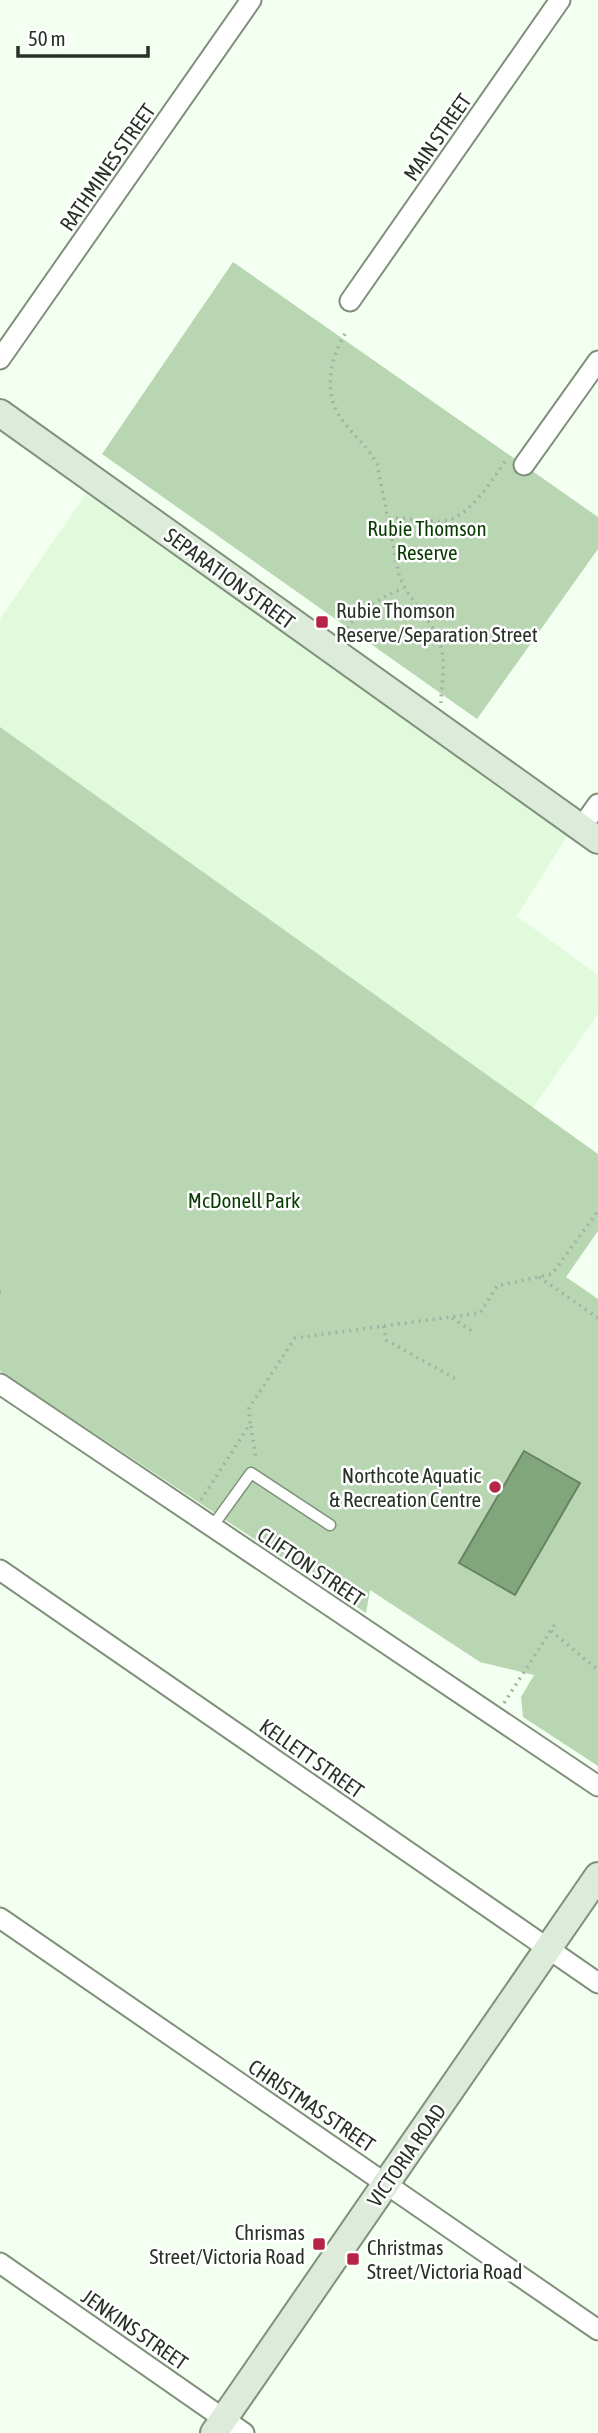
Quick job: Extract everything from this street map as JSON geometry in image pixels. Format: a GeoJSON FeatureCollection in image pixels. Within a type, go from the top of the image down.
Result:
{"type":"FeatureCollection","features":[{"type":"Feature","properties":{"kind":"street","name":"RATHMINES STREET"},"geometry":{"type":"LineString","coordinates":[[0,359],[251,0]]}},
{"type":"Feature","properties":{"kind":"street","name":"MAIN STREET"},"geometry":{"type":"LineString","coordinates":[[350,301],[560,0]]}},
{"type":"Feature","properties":{"kind":"street"},"geometry":{"type":"LineString","coordinates":[[517,460],[597,366]]}},
{"type":"Feature","properties":{"kind":"street","name":"SEPARATION STREET"},"geometry":{"type":"LineString","coordinates":[[0,413],[589,834]]}},
{"type":"Feature","properties":{"kind":"street"},"geometry":{"type":"LineString","coordinates":[[589,834],[598,804]]}},
{"type":"Feature","properties":{"kind":"street","name":"CLIFTON STREET"},"geometry":{"type":"LineString","coordinates":[[0,1384],[598,1786]]}},
{"type":"Feature","properties":{"kind":"street","name":"KELLETT STREET"},"geometry":{"type":"LineString","coordinates":[[0,1570],[598,1983]]}},
{"type":"Feature","properties":{"kind":"street","name":"VICTORIA ROAD"},"geometry":{"type":"LineString","coordinates":[[228,2428],[386,2184],[598,1876]]}},
{"type":"Feature","properties":{"kind":"street","name":"CHRISTMAS STREET"},"geometry":{"type":"LineString","coordinates":[[0,1919],[598,2330]]}},
{"type":"Feature","properties":{"kind":"street","name":"JENKINS STREET"},"geometry":{"type":"LineString","coordinates":[[0,2263],[228,2428]]}},
{"type":"Feature","properties":{"kind":"lane"},"geometry":{"type":"LineString","coordinates":[[212,1527],[251,1473],[330,1525]]}},
{"type":"Feature","properties":{"kind":"path"},"geometry":{"type":"LineString","coordinates":[[345,334],[336,348],[331,369],[332,404],[342,421],[369,448],[377,464],[403,588],[441,646],[444,666],[441,705]]}},
{"type":"Feature","properties":{"kind":"path"},"geometry":{"type":"LineString","coordinates":[[389,518],[447,521],[517,460]]}},
{"type":"Feature","properties":{"kind":"path"},"geometry":{"type":"LineString","coordinates":[[343,634],[354,616],[365,607],[403,588]]}},
{"type":"Feature","properties":{"kind":"path"},"geometry":{"type":"LineString","coordinates":[[259,1478],[249,1408],[295,1338],[480,1313],[496,1286],[552,1274],[598,1211]]}},
{"type":"Feature","properties":{"kind":"path"},"geometry":{"type":"LineString","coordinates":[[538,1277],[598,1318]]}},
{"type":"Feature","properties":{"kind":"path"},"geometry":{"type":"LineString","coordinates":[[452,1317],[473,1332]]}},
{"type":"Feature","properties":{"kind":"path"},"geometry":{"type":"LineString","coordinates":[[384,1326],[386,1340],[456,1380]]}},
{"type":"Feature","properties":{"kind":"path"},"geometry":{"type":"LineString","coordinates":[[192,1514],[250,1424]]}},
{"type":"Feature","properties":{"kind":"path"},"geometry":{"type":"LineString","coordinates":[[495,1717],[555,1624]]}},
{"type":"Feature","properties":{"kind":"path"},"geometry":{"type":"LineString","coordinates":[[550,1630],[598,1670]]}},
{"type":"Feature","properties":{"kind":"shaded area"},"geometry":{"type":"Polygon","coordinates":[[[87,492],[568,835],[517,916],[598,975],[598,1014],[533,1108],[0,727],[0,619],[87,492]]]}},
{"type":"Feature","properties":{"kind":"shaded area"},"geometry":{"type":"Polygon","coordinates":[[[524,1451],[580,1483],[515,1595],[459,1563],[524,1451]]]}},
{"type":"Feature","properties":{"kind":"green space","name":"Rubie Thomson Reserve"},"geometry":{"type":"Polygon","coordinates":[[[233,262],[598,517],[598,549],[477,719],[102,454],[233,262]]]}},
{"type":"Feature","properties":{"kind":"green space","name":"McDonell Park"},"geometry":{"type":"Polygon","coordinates":[[[0,727],[598,1154],[598,1231],[566,1277],[598,1299],[598,1766],[523,1717],[521,1697],[534,1675],[480,1662],[370,1590],[366,1613],[0,1371],[0,727]]]}},
{"type":"Feature","properties":{"kind":"place","name":"Rubie Thomson Reserve/Separation Street"},"geometry":{"type":"Point","coordinates":[322,622]}},
{"type":"Feature","properties":{"kind":"place","name":"Northcote Aquatic & Recreation Centre"},"geometry":{"type":"Point","coordinates":[495,1487]}},
{"type":"Feature","properties":{"kind":"place","name":"Chrismas Street/Victoria Road"},"geometry":{"type":"Point","coordinates":[319,2244]}},
{"type":"Feature","properties":{"kind":"place","name":"Christmas Street/Victoria Road"},"geometry":{"type":"Point","coordinates":[353,2259]}}]}
